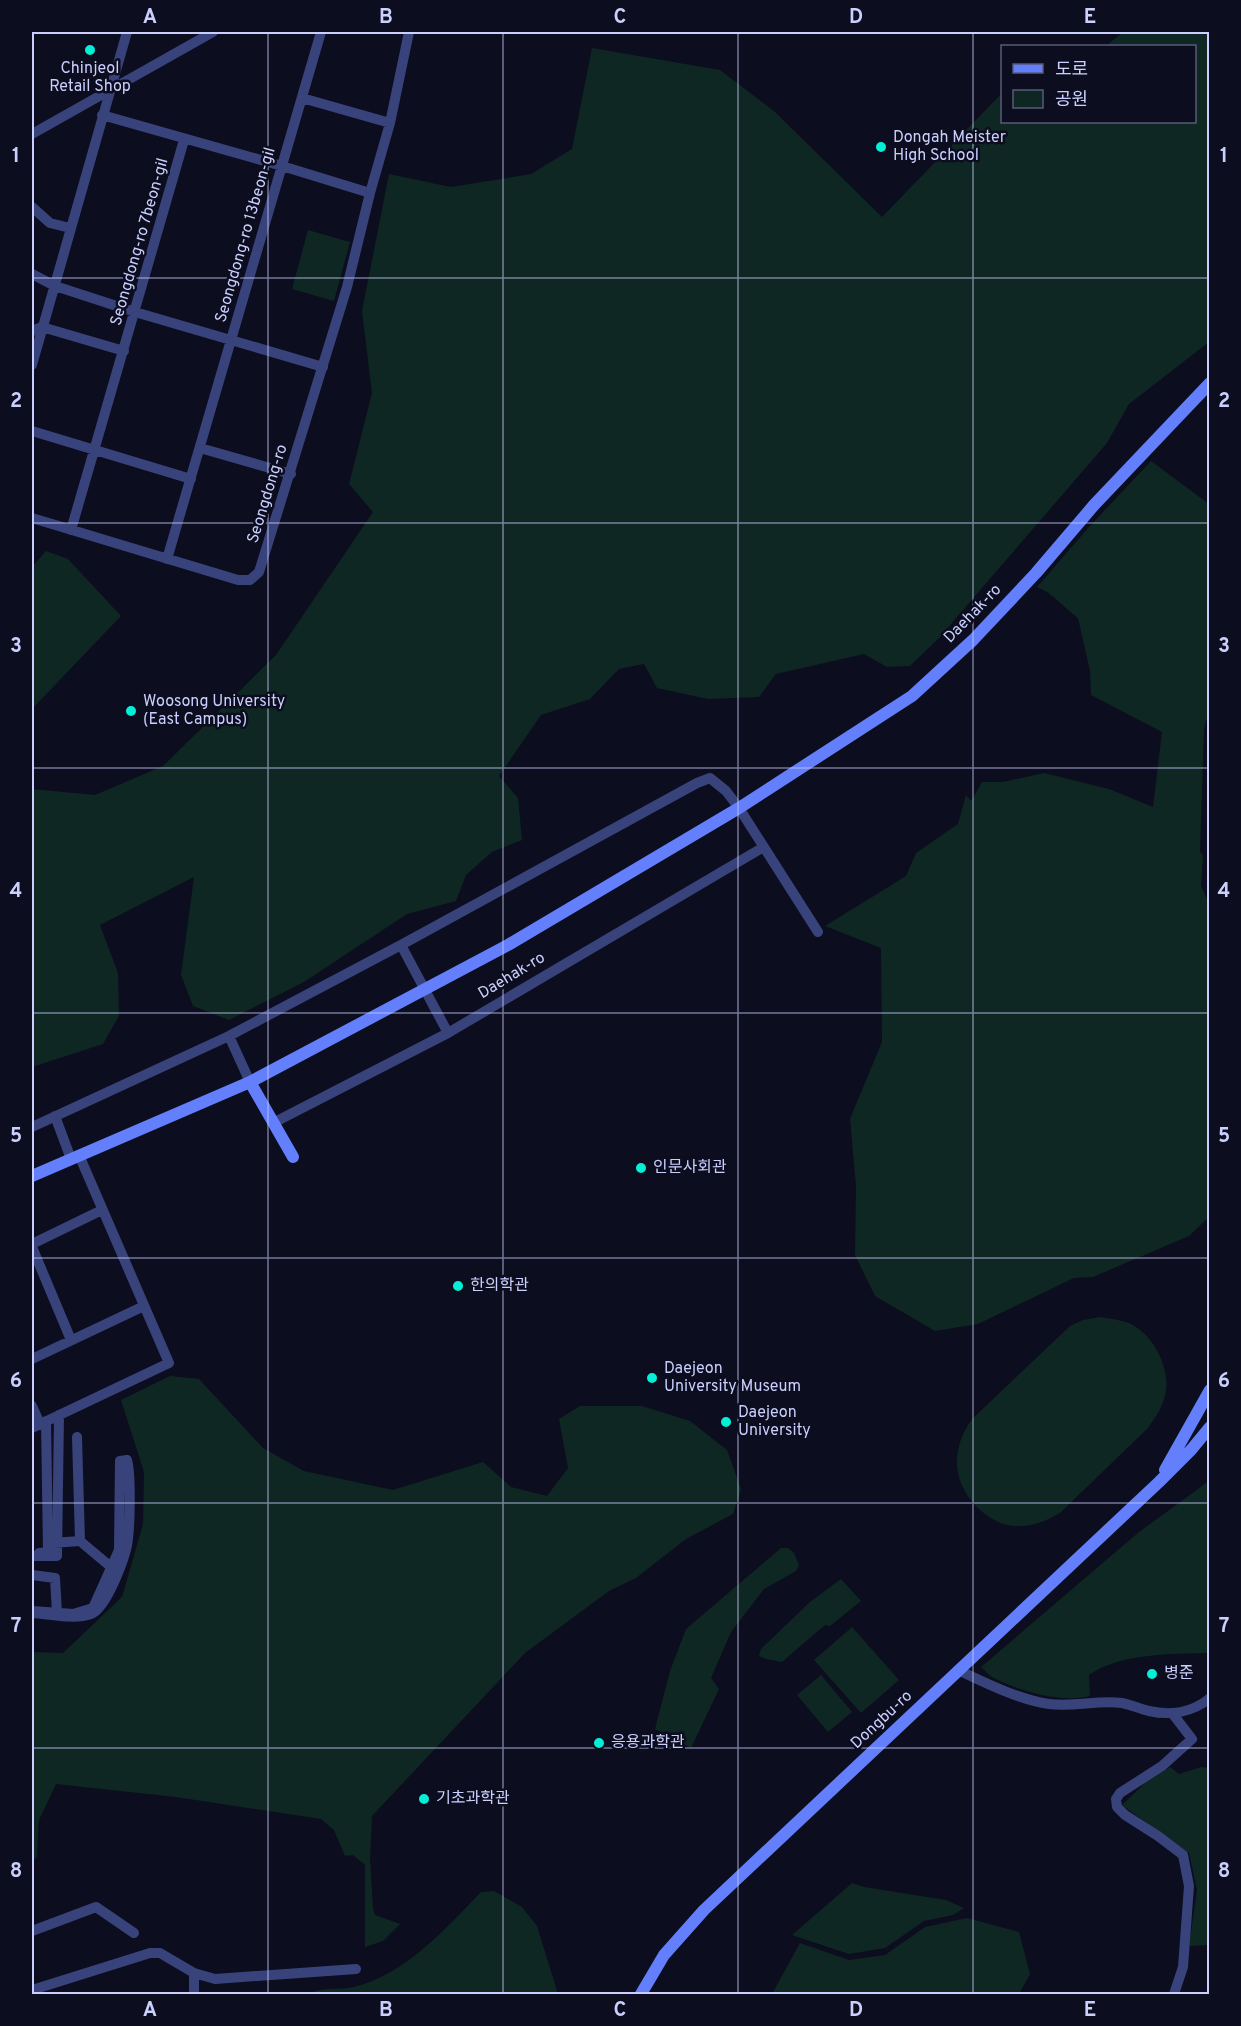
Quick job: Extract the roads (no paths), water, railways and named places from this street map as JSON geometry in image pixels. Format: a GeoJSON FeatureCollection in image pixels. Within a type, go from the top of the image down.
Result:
{"type":"FeatureCollection","features":[{"type":"Feature","properties":{"kind":"main road","name":"Daehak-ro"},"geometry":{"type":"LineString","coordinates":[[32,1176],[250,1082],[508,945],[806,767],[912,696],[973,640],[1036,573],[1094,505],[1209,383]]}},
{"type":"Feature","properties":{"kind":"main road","name":"Daehak-ro"},"geometry":{"type":"LineString","coordinates":[[1194,401],[1209,392]]}},
{"type":"Feature","properties":{"kind":"main road"},"geometry":{"type":"LineString","coordinates":[[250,1082],[292,1157]]}},
{"type":"Feature","properties":{"kind":"main road"},"geometry":{"type":"LineString","coordinates":[[1160,1482],[1209,1390]]}},
{"type":"Feature","properties":{"kind":"main road","name":"Dongbu-ro"},"geometry":{"type":"LineString","coordinates":[[641,1995],[664,1955],[704,1910],[1160,1482],[1191,1450],[1209,1426]]}},
{"type":"Feature","properties":{"kind":"street"},"geometry":{"type":"LineString","coordinates":[[32,365],[37,329],[55,286],[127,32]]}},
{"type":"Feature","properties":{"kind":"street"},"geometry":{"type":"LineString","coordinates":[[32,134],[213,32]]}},
{"type":"Feature","properties":{"kind":"street","name":"Seongdong-ro 13beon-gil"},"geometry":{"type":"LineString","coordinates":[[167,559],[321,32]]}},
{"type":"Feature","properties":{"kind":"street","name":"Seongdong-ro"},"geometry":{"type":"LineString","coordinates":[[32,518],[238,580],[250,580],[259,572],[346,289],[369,193],[390,123],[408,35],[399,32]]}},
{"type":"Feature","properties":{"kind":"street"},"geometry":{"type":"LineString","coordinates":[[302,98],[390,123]]}},
{"type":"Feature","properties":{"kind":"street"},"geometry":{"type":"LineString","coordinates":[[102,115],[184,140]]}},
{"type":"Feature","properties":{"kind":"street","name":"Seongdong-ro 7beon-gil"},"geometry":{"type":"LineString","coordinates":[[71,530],[184,140],[282,166]]}},
{"type":"Feature","properties":{"kind":"street"},"geometry":{"type":"LineString","coordinates":[[282,166],[369,193]]}},
{"type":"Feature","properties":{"kind":"street"},"geometry":{"type":"LineString","coordinates":[[32,207],[50,223],[70,228]]}},
{"type":"Feature","properties":{"kind":"street"},"geometry":{"type":"LineString","coordinates":[[32,274],[55,286],[135,312],[323,367]]}},
{"type":"Feature","properties":{"kind":"street"},"geometry":{"type":"LineString","coordinates":[[37,329],[124,351]]}},
{"type":"Feature","properties":{"kind":"street"},"geometry":{"type":"LineString","coordinates":[[32,431],[190,479]]}},
{"type":"Feature","properties":{"kind":"street"},"geometry":{"type":"LineString","coordinates":[[200,448],[291,474]]}},
{"type":"Feature","properties":{"kind":"street"},"geometry":{"type":"LineString","coordinates":[[32,1126],[229,1036],[710,778],[726,791],[739,808],[762,848],[818,932]]}},
{"type":"Feature","properties":{"kind":"street","name":"Daehak-ro"},"geometry":{"type":"LineString","coordinates":[[273,1123],[448,1033],[762,848]]}},
{"type":"Feature","properties":{"kind":"street"},"geometry":{"type":"LineString","coordinates":[[401,945],[448,1033]]}},
{"type":"Feature","properties":{"kind":"street"},"geometry":{"type":"LineString","coordinates":[[229,1036],[250,1082]]}},
{"type":"Feature","properties":{"kind":"street"},"geometry":{"type":"LineString","coordinates":[[39,1424],[169,1363],[102,1210],[55,1116]]}},
{"type":"Feature","properties":{"kind":"street"},"geometry":{"type":"LineString","coordinates":[[71,1340],[32,1245],[102,1210]]}},
{"type":"Feature","properties":{"kind":"street"},"geometry":{"type":"LineString","coordinates":[[32,1359],[144,1306]]}},
{"type":"Feature","properties":{"kind":"street"},"geometry":{"type":"LineString","coordinates":[[32,1406],[39,1424],[53,1543]]}},
{"type":"Feature","properties":{"kind":"street"},"geometry":{"type":"LineString","coordinates":[[32,1554],[46,1554],[53,1543],[59,1415]]}},
{"type":"Feature","properties":{"kind":"street"},"geometry":{"type":"LineString","coordinates":[[77,1437],[80,1541]]}},
{"type":"Feature","properties":{"kind":"street"},"geometry":{"type":"LineString","coordinates":[[127,1460],[128,1539],[122,1561],[102,1605],[93,1613],[81,1616],[32,1612],[73,1614],[93,1608],[119,1550],[120,1461],[127,1460]]}},
{"type":"Feature","properties":{"kind":"street"},"geometry":{"type":"LineString","coordinates":[[53,1543],[80,1541],[111,1567]]}},
{"type":"Feature","properties":{"kind":"street"},"geometry":{"type":"LineString","coordinates":[[32,1575],[56,1578],[57,1613]]}},
{"type":"Feature","properties":{"kind":"street"},"geometry":{"type":"LineString","coordinates":[[958,1670],[993,1686],[1047,1703],[1124,1704],[1151,1711],[1172,1713],[1190,1710],[1209,1698]]}},
{"type":"Feature","properties":{"kind":"street"},"geometry":{"type":"LineString","coordinates":[[1172,1713],[1191,1738],[1162,1766],[1120,1793],[1116,1799],[1117,1807],[1125,1815],[1183,1855],[1188,1886],[1183,1967],[1174,1995]]}},
{"type":"Feature","properties":{"kind":"street"},"geometry":{"type":"LineString","coordinates":[[32,1931],[96,1907],[134,1933]]}},
{"type":"Feature","properties":{"kind":"street"},"geometry":{"type":"LineString","coordinates":[[32,1990],[150,1953],[160,1953],[194,1973],[215,1979],[356,1969]]}},
{"type":"Feature","properties":{"kind":"street"},"geometry":{"type":"LineString","coordinates":[[194,1973],[194,1995]]}},
{"type":"Feature","properties":{"kind":"place","name":"Chinjeol Retail Shop"},"geometry":{"type":"Point","coordinates":[90,50]}},
{"type":"Feature","properties":{"kind":"place","name":"Dongah Meister High School"},"geometry":{"type":"Point","coordinates":[881,147]}},
{"type":"Feature","properties":{"kind":"place","name":"Woosong University (East Campus)"},"geometry":{"type":"Point","coordinates":[131,711]}},
{"type":"Feature","properties":{"kind":"place","name":"인문사회관"},"geometry":{"type":"Point","coordinates":[641,1168]}},
{"type":"Feature","properties":{"kind":"place","name":"한의학관"},"geometry":{"type":"Point","coordinates":[458,1286]}},
{"type":"Feature","properties":{"kind":"place","name":"Daejeon University Museum"},"geometry":{"type":"Point","coordinates":[652,1378]}},
{"type":"Feature","properties":{"kind":"place","name":"Daejeon University"},"geometry":{"type":"Point","coordinates":[726,1422]}},
{"type":"Feature","properties":{"kind":"place","name":"병준"},"geometry":{"type":"Point","coordinates":[1152,1674]}},
{"type":"Feature","properties":{"kind":"place","name":"응용과학관"},"geometry":{"type":"Point","coordinates":[599,1743]}},
{"type":"Feature","properties":{"kind":"place","name":"기초과학관"},"geometry":{"type":"Point","coordinates":[424,1799]}}]}
